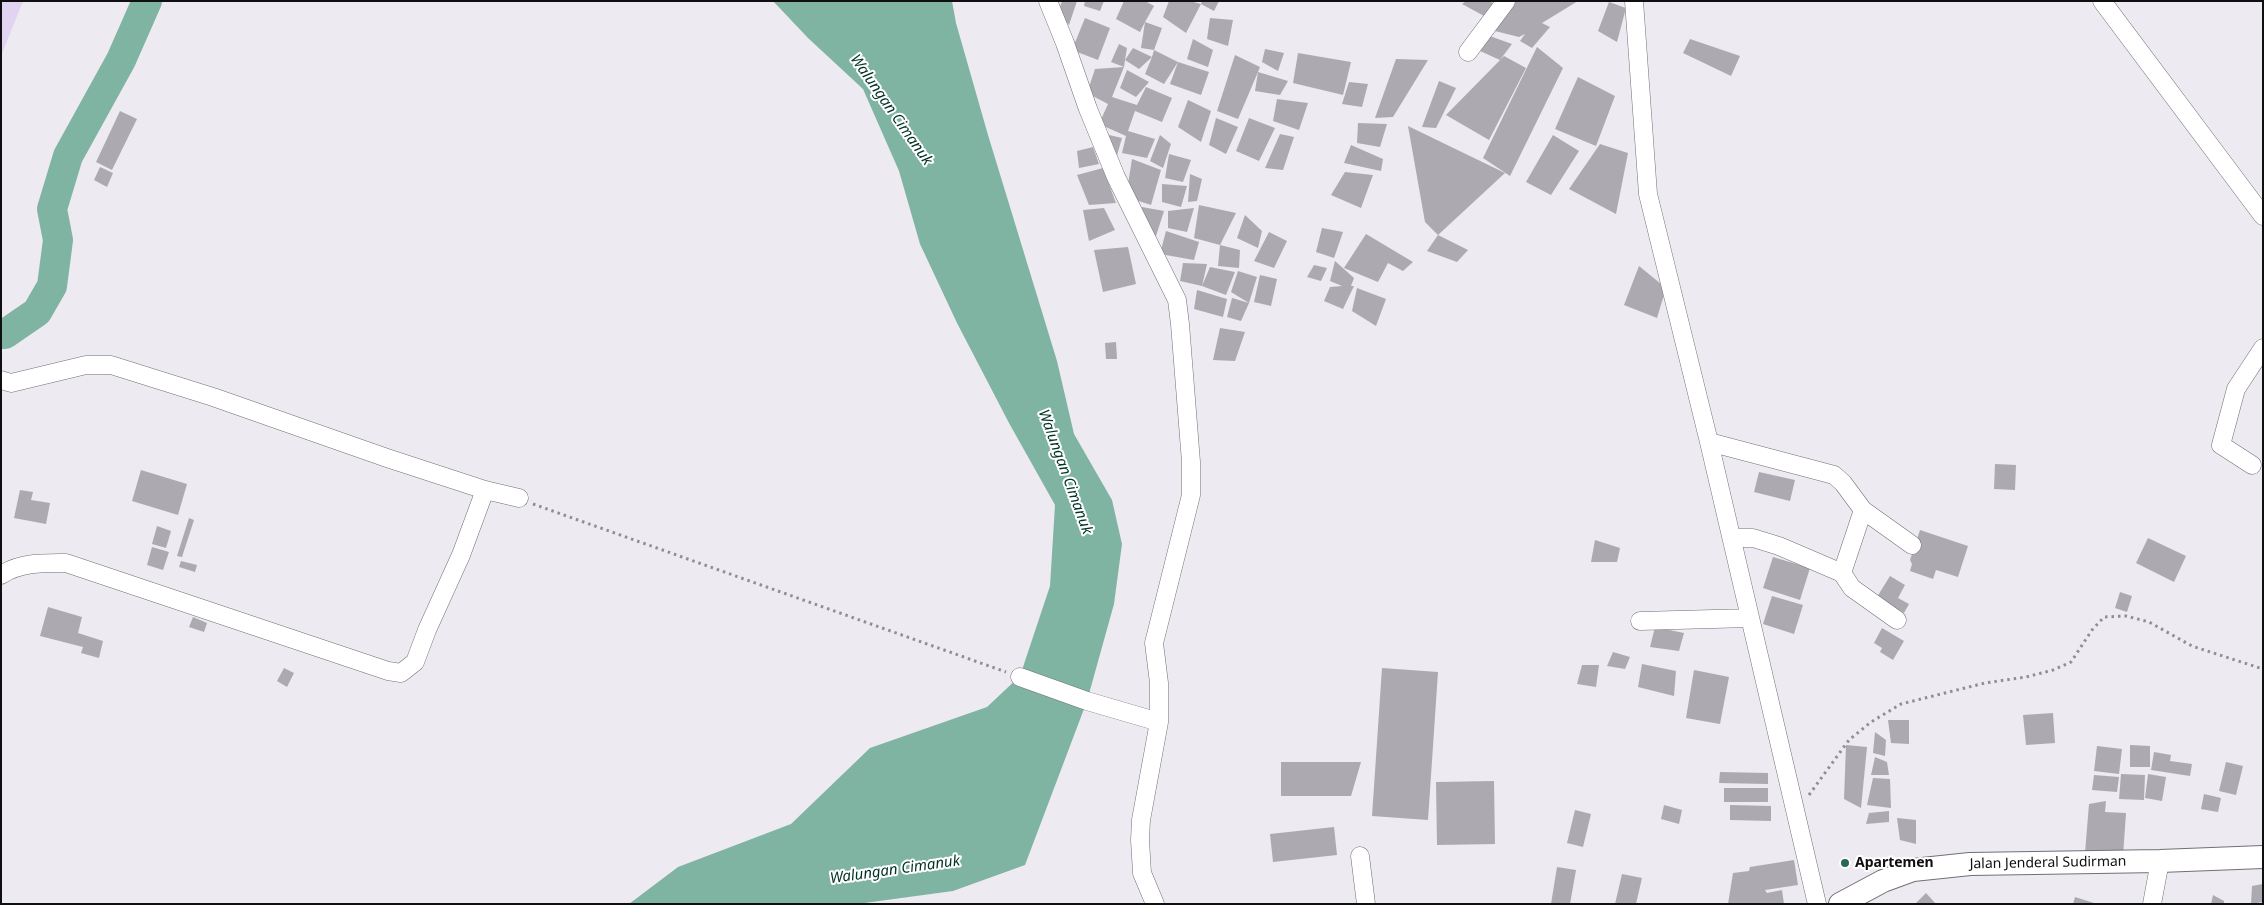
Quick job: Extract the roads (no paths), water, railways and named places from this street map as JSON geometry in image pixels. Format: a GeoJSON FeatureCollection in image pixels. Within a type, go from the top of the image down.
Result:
{"type":"FeatureCollection","features":[{"type":"Feature","properties":{"kind":"main road","name":"Jalan Jenderal Sudirman"},"geometry":{"type":"LineString","coordinates":[[1840,904],[1883,881],[1914,870],[1970,864],[2160,861],[2263,857]]}},
{"type":"Feature","properties":{"kind":"street"},"geometry":{"type":"LineString","coordinates":[[1048,1],[1088,109],[1116,177],[1176,300],[1191,462],[1191,495],[1180,546],[1155,635],[1159,722],[1141,820],[1140,840],[1142,873],[1155,904]]}},
{"type":"Feature","properties":{"kind":"street"},"geometry":{"type":"LineString","coordinates":[[1468,52],[1506,1]]}},
{"type":"Feature","properties":{"kind":"street"},"geometry":{"type":"LineString","coordinates":[[1634,1],[1648,194],[1796,808],[1814,903]]}},
{"type":"Feature","properties":{"kind":"street"},"geometry":{"type":"LineString","coordinates":[[2102,1],[2263,216]]}},
{"type":"Feature","properties":{"kind":"street"},"geometry":{"type":"LineString","coordinates":[[2252,465],[2221,446],[2236,389],[2263,348]]}},
{"type":"Feature","properties":{"kind":"street"},"geometry":{"type":"LineString","coordinates":[[6,381],[86,365],[111,365],[485,490],[519,498]]}},
{"type":"Feature","properties":{"kind":"street"},"geometry":{"type":"LineString","coordinates":[[1709,442],[1834,475],[1843,483],[1863,510],[1912,545]]}},
{"type":"Feature","properties":{"kind":"street"},"geometry":{"type":"LineString","coordinates":[[1,575],[30,564],[66,563],[388,672],[401,673],[414,662],[462,555],[485,490]]}},
{"type":"Feature","properties":{"kind":"street"},"geometry":{"type":"LineString","coordinates":[[1842,573],[1863,510]]}},
{"type":"Feature","properties":{"kind":"street"},"geometry":{"type":"LineString","coordinates":[[1732,540],[1753,538],[1780,546],[1842,573],[1852,588],[1897,620]]}},
{"type":"Feature","properties":{"kind":"street"},"geometry":{"type":"LineString","coordinates":[[1640,621],[1750,618]]}},
{"type":"Feature","properties":{"kind":"street"},"geometry":{"type":"LineString","coordinates":[[1020,676],[1087,701],[1159,722]]}},
{"type":"Feature","properties":{"kind":"street"},"geometry":{"type":"LineString","coordinates":[[1360,856],[1366,904]]}},
{"type":"Feature","properties":{"kind":"street"},"geometry":{"type":"LineString","coordinates":[[2152,904],[2160,861]]}},
{"type":"Feature","properties":{"kind":"water","name":"Walungan Cimanuk"},"geometry":{"type":"Polygon","coordinates":[[[773,1],[952,1],[956,23],[988,135],[1057,361],[1074,434],[1112,500],[1122,544],[1114,604],[1087,701],[1025,865],[953,891],[857,904],[629,904],[678,867],[791,824],[870,748],[987,707],[1020,676],[1050,586],[1055,505],[1009,423],[957,323],[920,244],[899,171],[863,89],[808,38],[773,1]]]}},
{"type":"Feature","properties":{"kind":"waterway"},"geometry":{"type":"LineString","coordinates":[[1,334],[5,334],[37,312],[52,286],[58,240],[52,209],[68,156],[121,60],[147,1]]}},
{"type":"Feature","properties":{"kind":"place","name":"Apartemen"},"geometry":{"type":"Point","coordinates":[1845,863]}}]}
